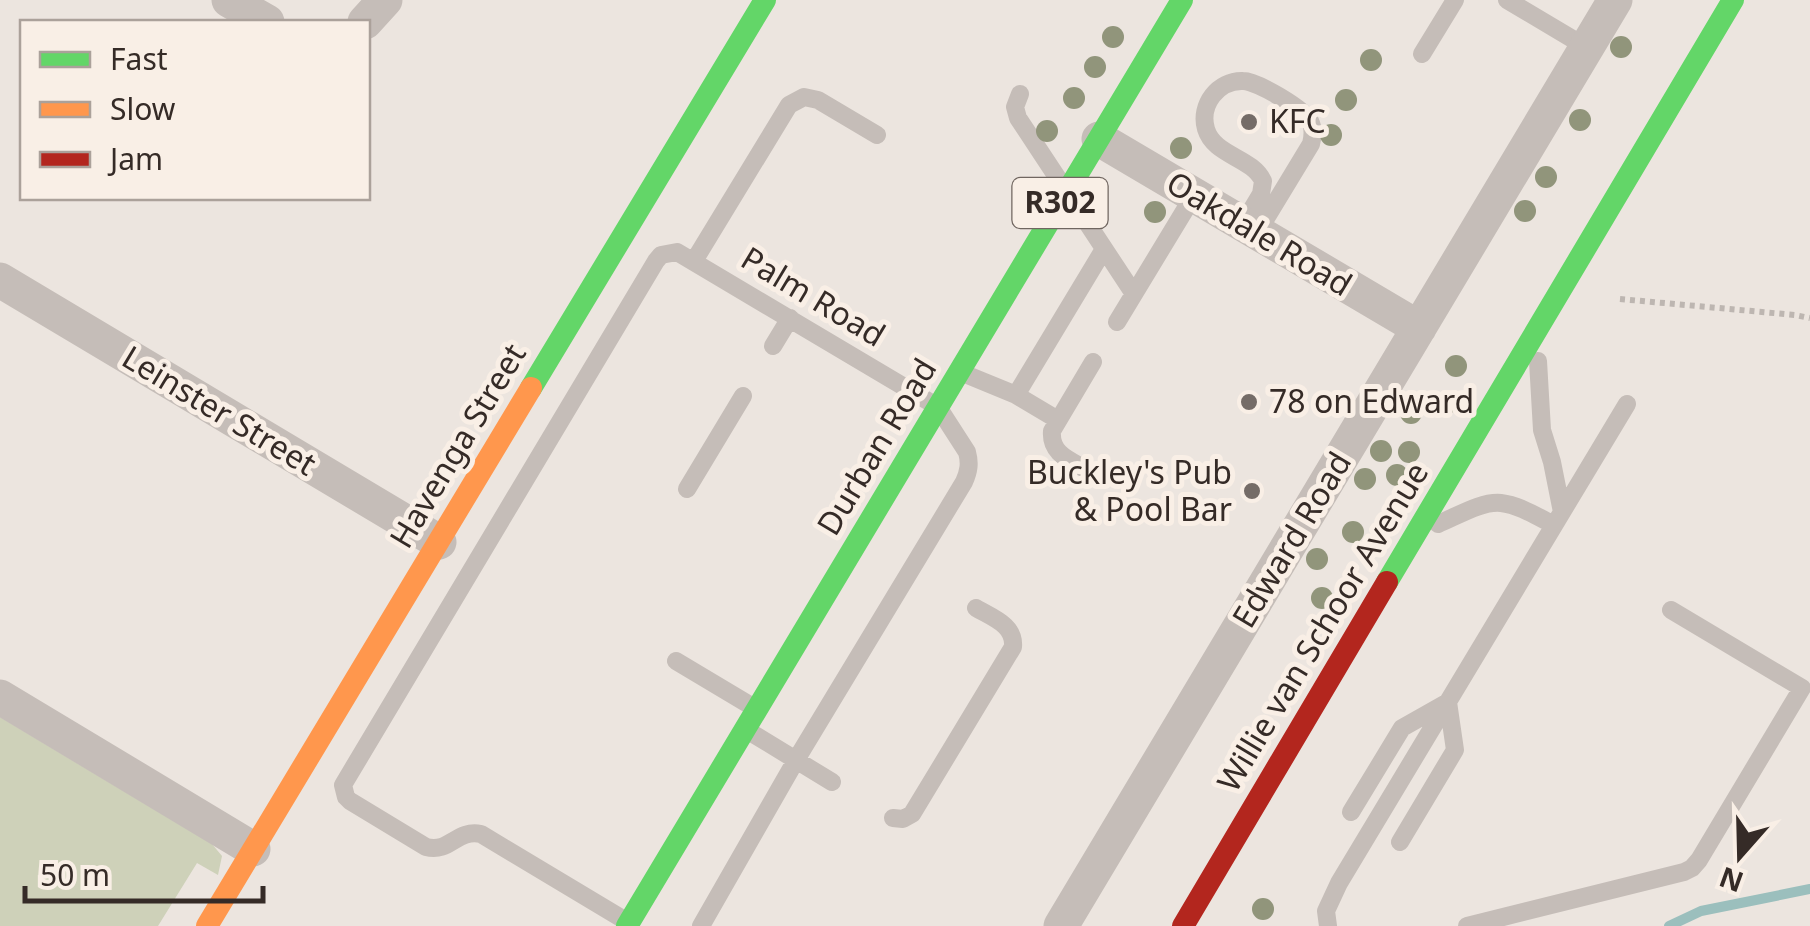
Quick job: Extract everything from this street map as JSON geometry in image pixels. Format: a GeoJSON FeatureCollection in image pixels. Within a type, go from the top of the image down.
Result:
{"type":"FeatureCollection","features":[{"type":"Feature","properties":{"kind":"main road","name":"Durban Road"},"geometry":{"type":"LineString","coordinates":[[630,925],[1182,0]]}},
{"type":"Feature","properties":{"kind":"main road","name":"Willie van Schoor Avenue"},"geometry":{"type":"LineString","coordinates":[[1183,926],[1732,0]]}},
{"type":"Feature","properties":{"kind":"main road","name":"Havenga Street"},"geometry":{"type":"LineString","coordinates":[[207,926],[758,3]]}},
{"type":"Feature","properties":{"kind":"street"},"geometry":{"type":"LineString","coordinates":[[229,0],[264,20]]}},
{"type":"Feature","properties":{"kind":"street"},"geometry":{"type":"LineString","coordinates":[[367,20],[385,0]]}},
{"type":"Feature","properties":{"kind":"street","name":"Edward Road"},"geometry":{"type":"LineString","coordinates":[[1061,926],[1615,0]]}},
{"type":"Feature","properties":{"kind":"street","name":"Oakdale Road"},"geometry":{"type":"LineString","coordinates":[[1100,139],[1419,328]]}},
{"type":"Feature","properties":{"kind":"street","name":"Leinster Street"},"geometry":{"type":"LineString","coordinates":[[0,280],[439,542]]}},
{"type":"Feature","properties":{"kind":"street"},"geometry":{"type":"LineString","coordinates":[[0,696],[253,849]]}},
{"type":"Feature","properties":{"kind":"lane"},"geometry":{"type":"LineString","coordinates":[[1422,54],[1455,0]]}},
{"type":"Feature","properties":{"kind":"lane"},"geometry":{"type":"LineString","coordinates":[[1507,0],[1586,48]]}},
{"type":"Feature","properties":{"kind":"lane"},"geometry":{"type":"LineString","coordinates":[[1230,82],[1254,83],[1304,113],[1313,128],[1311,144],[1250,228],[1264,180],[1256,170],[1217,146],[1210,138],[1204,116],[1211,96],[1230,82]]}},
{"type":"Feature","properties":{"kind":"lane"},"geometry":{"type":"LineString","coordinates":[[1020,94],[1014,107],[1018,118],[1134,294]]}},
{"type":"Feature","properties":{"kind":"lane"},"geometry":{"type":"LineString","coordinates":[[694,261],[783,113],[797,99],[818,100],[877,135]]}},
{"type":"Feature","properties":{"kind":"lane"},"geometry":{"type":"LineString","coordinates":[[1117,322],[1194,195]]}},
{"type":"Feature","properties":{"kind":"lane"},"geometry":{"type":"LineString","coordinates":[[1016,395],[1104,249]]}},
{"type":"Feature","properties":{"kind":"lane","name":"Palm Road"},"geometry":{"type":"LineString","coordinates":[[630,925],[481,834],[466,833],[440,849],[426,847],[350,801],[343,785],[661,255],[677,252],[694,261],[938,407]]}},
{"type":"Feature","properties":{"kind":"lane"},"geometry":{"type":"LineString","coordinates":[[773,346],[790,318]]}},
{"type":"Feature","properties":{"kind":"lane"},"geometry":{"type":"LineString","coordinates":[[1536,330],[1542,430],[1552,462],[1558,518]]}},
{"type":"Feature","properties":{"kind":"lane"},"geometry":{"type":"LineString","coordinates":[[1086,470],[1053,446],[1052,431],[1093,362]]}},
{"type":"Feature","properties":{"kind":"lane"},"geometry":{"type":"LineString","coordinates":[[960,372],[1016,395],[1058,420]]}},
{"type":"Feature","properties":{"kind":"lane"},"geometry":{"type":"LineString","coordinates":[[687,489],[743,396]]}},
{"type":"Feature","properties":{"kind":"lane"},"geometry":{"type":"LineString","coordinates":[[1328,926],[1326,911],[1339,884],[1626,404]]}},
{"type":"Feature","properties":{"kind":"lane"},"geometry":{"type":"LineString","coordinates":[[701,926],[968,475],[967,452],[938,407]]}},
{"type":"Feature","properties":{"kind":"lane"},"geometry":{"type":"LineString","coordinates":[[1418,532],[1488,504],[1514,506],[1558,518]]}},
{"type":"Feature","properties":{"kind":"lane"},"geometry":{"type":"LineString","coordinates":[[893,818],[903,819],[912,814],[1013,647],[1014,637],[1008,628],[976,608]]}},
{"type":"Feature","properties":{"kind":"lane"},"geometry":{"type":"LineString","coordinates":[[1466,926],[1684,872],[1699,860],[1806,687],[1671,610]]}},
{"type":"Feature","properties":{"kind":"lane"},"geometry":{"type":"LineString","coordinates":[[676,661],[796,760],[832,782]]}},
{"type":"Feature","properties":{"kind":"lane"},"geometry":{"type":"LineString","coordinates":[[1351,812],[1402,728],[1448,702]]}},
{"type":"Feature","properties":{"kind":"lane"},"geometry":{"type":"LineString","coordinates":[[1400,842],[1455,750],[1448,702]]}},
{"type":"Feature","properties":{"kind":"path"},"geometry":{"type":"LineString","coordinates":[[1620,299],[1810,318]]}},
{"type":"Feature","properties":{"kind":"green space"},"geometry":{"type":"Polygon","coordinates":[[[0,717],[212,844],[222,856],[218,875],[197,863],[158,926],[0,926],[0,717]]]}},
{"type":"Feature","properties":{"kind":"waterway"},"geometry":{"type":"LineString","coordinates":[[1669,926],[1701,911],[1810,889]]}},
{"type":"Feature","properties":{"kind":"traffic: fast"},"geometry":{"type":"LineString","coordinates":[[531,388],[765,0]]}},
{"type":"Feature","properties":{"kind":"traffic: fast"},"geometry":{"type":"LineString","coordinates":[[627,926],[1182,0]]}},
{"type":"Feature","properties":{"kind":"traffic: fast"},"geometry":{"type":"LineString","coordinates":[[1387,582],[1733,0]]}},
{"type":"Feature","properties":{"kind":"traffic: slow"},"geometry":{"type":"LineString","coordinates":[[207,926],[531,388]]}},
{"type":"Feature","properties":{"kind":"traffic: jam"},"geometry":{"type":"LineString","coordinates":[[1183,926],[1387,582]]}},
{"type":"Feature","properties":{"kind":"place","name":"KFC"},"geometry":{"type":"Point","coordinates":[1249,122]}},
{"type":"Feature","properties":{"kind":"place","name":"78 on Edward"},"geometry":{"type":"Point","coordinates":[1249,402]}},
{"type":"Feature","properties":{"kind":"place","name":"Buckley's Pub & Pool Bar"},"geometry":{"type":"Point","coordinates":[1252,491]}}]}
